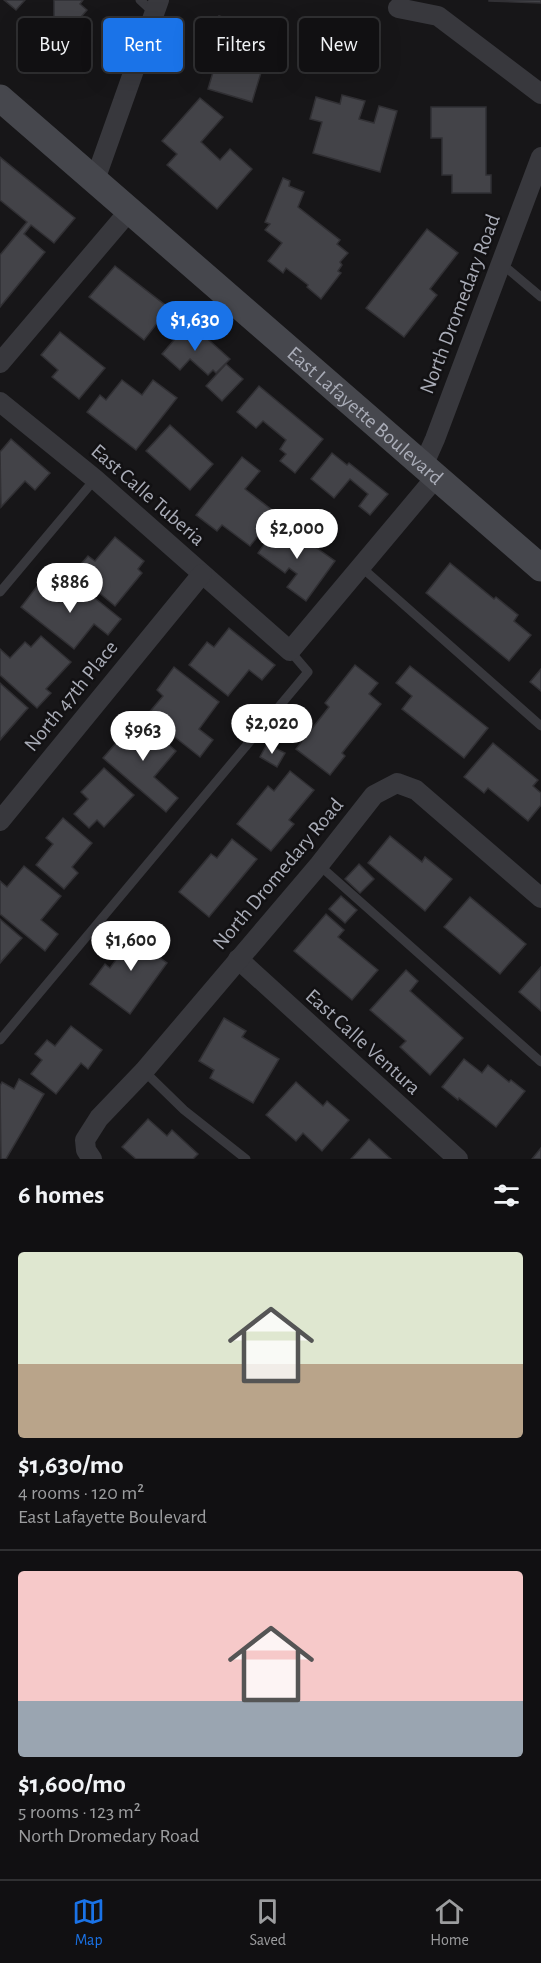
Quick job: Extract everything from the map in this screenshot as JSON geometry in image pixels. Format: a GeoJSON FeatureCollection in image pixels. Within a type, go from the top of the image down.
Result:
{"type":"FeatureCollection","features":[{"type":"Feature","properties":{"kind":"street"},"geometry":{"type":"LineString","coordinates":[[95,180],[151,4]]}},
{"type":"Feature","properties":{"kind":"street"},"geometry":{"type":"LineString","coordinates":[[398,8],[438,16],[541,94]]}},
{"type":"Feature","properties":{"kind":"street","name":"East Lafayette Boulevard"},"geometry":{"type":"LineString","coordinates":[[0,98],[541,568]]}},
{"type":"Feature","properties":{"kind":"street","name":"North Dromedary Road"},"geometry":{"type":"LineString","coordinates":[[429,472],[435,439],[541,157]]}},
{"type":"Feature","properties":{"kind":"street"},"geometry":{"type":"LineString","coordinates":[[0,363],[130,210]]}},
{"type":"Feature","properties":{"kind":"street","name":"East Calle Tuberia"},"geometry":{"type":"LineString","coordinates":[[0,402],[95,479],[290,651]]}},
{"type":"Feature","properties":{"kind":"street"},"geometry":{"type":"LineString","coordinates":[[290,651],[360,566],[429,472]]}},
{"type":"Feature","properties":{"kind":"street","name":"North 47th Place"},"geometry":{"type":"LineString","coordinates":[[0,821],[202,574]]}},
{"type":"Feature","properties":{"kind":"street","name":"North Dromedary Road"},"geometry":{"type":"LineString","coordinates":[[92,1159],[86,1150],[84,1140],[99,1118],[144,1071],[319,865],[374,795],[397,783],[416,790],[541,898]]}},
{"type":"Feature","properties":{"kind":"street","name":"East Calle Ventura"},"geometry":{"type":"LineString","coordinates":[[238,959],[458,1159]]}},
{"type":"Feature","properties":{"kind":"lane"},"geometry":{"type":"LineString","coordinates":[[500,265],[541,297]]}},
{"type":"Feature","properties":{"kind":"lane"},"geometry":{"type":"LineString","coordinates":[[0,592],[95,479]]}},
{"type":"Feature","properties":{"kind":"lane"},"geometry":{"type":"LineString","coordinates":[[360,566],[541,726]]}},
{"type":"Feature","properties":{"kind":"lane"},"geometry":{"type":"LineString","coordinates":[[0,1040],[308,672],[290,651]]}},
{"type":"Feature","properties":{"kind":"lane"},"geometry":{"type":"LineString","coordinates":[[319,865],[541,1062]]}},
{"type":"Feature","properties":{"kind":"lane"},"geometry":{"type":"LineString","coordinates":[[144,1071],[184,1110],[246,1159]]}},
{"type":"Feature","properties":{"kind":"building"},"geometry":{"type":"Polygon","coordinates":[[[4,0],[25,0],[16,10],[4,0]]]}},
{"type":"Feature","properties":{"kind":"building"},"geometry":{"type":"Polygon","coordinates":[[[54,0],[83,0],[80,4],[87,10],[81,18],[53,18],[54,0]]]}},
{"type":"Feature","properties":{"kind":"building"},"geometry":{"type":"Polygon","coordinates":[[[541,0],[541,3],[489,1],[541,0]]]}},
{"type":"Feature","properties":{"kind":"building"},"geometry":{"type":"Polygon","coordinates":[[[213,72],[261,72],[252,102],[208,89],[213,72]]]}},
{"type":"Feature","properties":{"kind":"building"},"geometry":{"type":"Polygon","coordinates":[[[342,95],[365,101],[359,119],[374,123],[379,106],[397,111],[380,172],[313,153],[322,122],[310,119],[316,97],[340,104],[342,95]]]}},
{"type":"Feature","properties":{"kind":"building"},"geometry":{"type":"Polygon","coordinates":[[[200,98],[223,117],[201,142],[220,160],[230,149],[252,169],[217,209],[167,165],[177,154],[162,141],[200,98]]]}},
{"type":"Feature","properties":{"kind":"building"},"geometry":{"type":"Polygon","coordinates":[[[431,107],[486,107],[486,175],[491,175],[491,193],[452,193],[452,175],[442,175],[442,138],[431,138],[431,107]]]}},
{"type":"Feature","properties":{"kind":"building"},"geometry":{"type":"Polygon","coordinates":[[[0,157],[75,218],[54,243],[31,225],[24,234],[45,252],[0,307],[0,255],[27,222],[0,200],[0,157]]]}},
{"type":"Feature","properties":{"kind":"building"},"geometry":{"type":"Polygon","coordinates":[[[283,178],[290,181],[289,186],[304,192],[298,207],[340,240],[337,244],[348,253],[340,262],[342,265],[338,271],[341,273],[321,299],[307,287],[308,285],[286,268],[283,273],[268,261],[282,243],[265,230],[270,224],[265,222],[283,178]]]}},
{"type":"Feature","properties":{"kind":"building"},"geometry":{"type":"Polygon","coordinates":[[[427,229],[458,253],[430,289],[437,295],[404,337],[366,308],[427,229]]]}},
{"type":"Feature","properties":{"kind":"building"},"geometry":{"type":"Polygon","coordinates":[[[115,266],[169,308],[144,340],[89,297],[115,266]]]}},
{"type":"Feature","properties":{"kind":"building"},"geometry":{"type":"Polygon","coordinates":[[[186,326],[197,337],[201,333],[230,359],[216,373],[213,370],[208,375],[190,359],[180,370],[162,354],[186,326]]]}},
{"type":"Feature","properties":{"kind":"building"},"geometry":{"type":"Polygon","coordinates":[[[60,332],[105,368],[79,399],[52,377],[58,370],[41,355],[60,332]]]}},
{"type":"Feature","properties":{"kind":"building"},"geometry":{"type":"Polygon","coordinates":[[[226,364],[243,379],[222,401],[206,386],[226,364]]]}},
{"type":"Feature","properties":{"kind":"building"},"geometry":{"type":"Polygon","coordinates":[[[122,380],[142,395],[153,380],[177,398],[136,450],[87,412],[100,395],[106,400],[122,380]]]}},
{"type":"Feature","properties":{"kind":"building"},"geometry":{"type":"Polygon","coordinates":[[[259,386],[323,439],[295,473],[280,461],[286,454],[280,449],[286,440],[263,421],[256,428],[237,412],[259,386]]]}},
{"type":"Feature","properties":{"kind":"building"},"geometry":{"type":"Polygon","coordinates":[[[170,425],[213,464],[190,490],[146,451],[170,425]]]}},
{"type":"Feature","properties":{"kind":"building"},"geometry":{"type":"Polygon","coordinates":[[[11,439],[50,473],[35,490],[25,481],[1,507],[0,452],[11,439]]]}},
{"type":"Feature","properties":{"kind":"building"},"geometry":{"type":"Polygon","coordinates":[[[332,453],[347,465],[349,463],[388,494],[370,515],[359,506],[368,494],[350,479],[334,498],[311,479],[332,453]]]}},
{"type":"Feature","properties":{"kind":"building"},"geometry":{"type":"Polygon","coordinates":[[[242,457],[260,471],[245,489],[276,513],[250,546],[222,525],[217,531],[196,515],[242,457]]]}},
{"type":"Feature","properties":{"kind":"building"},"geometry":{"type":"Polygon","coordinates":[[[280,522],[335,561],[306,601],[287,587],[297,574],[289,568],[285,573],[258,553],[280,522]]]}},
{"type":"Feature","properties":{"kind":"building"},"geometry":{"type":"Polygon","coordinates":[[[115,537],[144,561],[138,569],[142,573],[115,606],[74,572],[88,556],[95,561],[115,537]]]}},
{"type":"Feature","properties":{"kind":"building"},"geometry":{"type":"Polygon","coordinates":[[[450,563],[494,599],[496,597],[518,615],[514,621],[531,635],[509,661],[426,593],[450,563]]]}},
{"type":"Feature","properties":{"kind":"building"},"geometry":{"type":"Polygon","coordinates":[[[75,582],[121,619],[108,635],[94,624],[74,649],[21,607],[38,585],[59,602],[75,582]]]}},
{"type":"Feature","properties":{"kind":"building"},"geometry":{"type":"Polygon","coordinates":[[[229,628],[275,665],[262,680],[249,670],[228,696],[189,665],[207,642],[214,647],[229,628]]]}},
{"type":"Feature","properties":{"kind":"building"},"geometry":{"type":"Polygon","coordinates":[[[41,636],[71,662],[46,689],[51,693],[37,708],[0,675],[0,649],[10,658],[25,642],[31,647],[41,636]]]}},
{"type":"Feature","properties":{"kind":"building"},"geometry":{"type":"Polygon","coordinates":[[[355,665],[378,683],[369,694],[381,704],[342,753],[345,756],[330,775],[296,749],[329,707],[325,703],[355,665]]]}},
{"type":"Feature","properties":{"kind":"building"},"geometry":{"type":"Polygon","coordinates":[[[410,666],[488,728],[464,758],[402,709],[412,696],[396,683],[410,666]]]}},
{"type":"Feature","properties":{"kind":"building"},"geometry":{"type":"Polygon","coordinates":[[[174,667],[219,702],[199,729],[213,740],[200,757],[147,715],[163,696],[157,690],[174,667]]]}},
{"type":"Feature","properties":{"kind":"building"},"geometry":{"type":"Polygon","coordinates":[[[541,669],[541,691],[530,682],[541,669]]]}},
{"type":"Feature","properties":{"kind":"building"},"geometry":{"type":"Polygon","coordinates":[[[0,683],[28,708],[0,740],[0,683]]]}},
{"type":"Feature","properties":{"kind":"building"},"geometry":{"type":"Polygon","coordinates":[[[138,718],[176,751],[154,777],[178,798],[166,812],[103,758],[138,718]]]}},
{"type":"Feature","properties":{"kind":"building"},"geometry":{"type":"Polygon","coordinates":[[[493,743],[538,780],[533,786],[541,793],[541,805],[528,821],[488,788],[484,793],[464,777],[493,743]]]}},
{"type":"Feature","properties":{"kind":"building"},"geometry":{"type":"Polygon","coordinates":[[[267,744],[285,753],[277,767],[260,757],[267,744]]]}},
{"type":"Feature","properties":{"kind":"building"},"geometry":{"type":"Polygon","coordinates":[[[104,768],[134,795],[104,827],[97,820],[89,828],[74,814],[88,799],[81,792],[104,768]]]}},
{"type":"Feature","properties":{"kind":"building"},"geometry":{"type":"Polygon","coordinates":[[[290,771],[314,790],[289,820],[294,824],[271,851],[237,824],[268,786],[274,791],[290,771]]]}},
{"type":"Feature","properties":{"kind":"building"},"geometry":{"type":"Polygon","coordinates":[[[63,818],[92,843],[72,867],[78,873],[64,889],[36,865],[53,844],[46,838],[63,818]]]}},
{"type":"Feature","properties":{"kind":"building"},"geometry":{"type":"Polygon","coordinates":[[[390,836],[422,862],[425,857],[452,879],[425,911],[368,863],[390,836]]]}},
{"type":"Feature","properties":{"kind":"building"},"geometry":{"type":"Polygon","coordinates":[[[232,839],[257,859],[209,917],[179,892],[211,854],[217,858],[232,839]]]}},
{"type":"Feature","properties":{"kind":"building"},"geometry":{"type":"Polygon","coordinates":[[[359,864],[374,879],[360,893],[345,879],[359,864]]]}},
{"type":"Feature","properties":{"kind":"building"},"geometry":{"type":"Polygon","coordinates":[[[24,866],[61,896],[41,920],[58,934],[45,951],[0,914],[0,881],[7,887],[24,866]]]}},
{"type":"Feature","properties":{"kind":"building"},"geometry":{"type":"Polygon","coordinates":[[[341,896],[357,910],[345,923],[329,909],[341,896]]]}},
{"type":"Feature","properties":{"kind":"building"},"geometry":{"type":"Polygon","coordinates":[[[470,897],[526,944],[500,974],[444,927],[470,897]]]}},
{"type":"Feature","properties":{"kind":"building"},"geometry":{"type":"Polygon","coordinates":[[[326,914],[344,930],[338,937],[378,970],[352,1000],[294,951],[326,914]]]}},
{"type":"Feature","properties":{"kind":"building"},"geometry":{"type":"Polygon","coordinates":[[[0,919],[22,938],[0,963],[0,919]]]}},
{"type":"Feature","properties":{"kind":"building"},"geometry":{"type":"Polygon","coordinates":[[[139,928],[159,943],[152,952],[167,963],[130,1014],[90,984],[105,964],[110,968],[139,928]]]}},
{"type":"Feature","properties":{"kind":"building"},"geometry":{"type":"Polygon","coordinates":[[[541,967],[541,1011],[519,992],[541,967]]]}},
{"type":"Feature","properties":{"kind":"building"},"geometry":{"type":"Polygon","coordinates":[[[406,970],[418,981],[410,991],[463,1038],[430,1075],[400,1047],[406,1041],[370,1010],[406,970]]]}},
{"type":"Feature","properties":{"kind":"building"},"geometry":{"type":"Polygon","coordinates":[[[224,1018],[246,1031],[242,1037],[279,1059],[253,1103],[210,1078],[214,1070],[199,1061],[224,1018]]]}},
{"type":"Feature","properties":{"kind":"building"},"geometry":{"type":"Polygon","coordinates":[[[71,1026],[102,1050],[88,1069],[81,1063],[56,1094],[31,1074],[42,1060],[35,1054],[47,1040],[55,1046],[71,1026]]]}},
{"type":"Feature","properties":{"kind":"building"},"geometry":{"type":"Polygon","coordinates":[[[464,1059],[482,1073],[488,1065],[509,1082],[511,1080],[525,1091],[496,1127],[442,1087],[464,1059]]]}},
{"type":"Feature","properties":{"kind":"building"},"geometry":{"type":"Polygon","coordinates":[[[19,1079],[44,1094],[6,1159],[1,1159],[0,1086],[2,1082],[14,1089],[19,1079]]]}},
{"type":"Feature","properties":{"kind":"building"},"geometry":{"type":"Polygon","coordinates":[[[296,1082],[323,1106],[327,1101],[349,1120],[322,1151],[303,1133],[296,1141],[266,1115],[296,1082]]]}},
{"type":"Feature","properties":{"kind":"building"},"geometry":{"type":"Polygon","coordinates":[[[148,1119],[167,1136],[172,1130],[198,1154],[193,1159],[136,1159],[122,1147],[148,1119]]]}},
{"type":"Feature","properties":{"kind":"building"},"geometry":{"type":"Polygon","coordinates":[[[369,1139],[391,1159],[351,1159],[369,1139]]]}},
{"type":"Feature","properties":{"kind":"building"},"geometry":{"type":"Polygon","coordinates":[[[541,1148],[541,1159],[532,1159],[541,1148]]]}}]}
